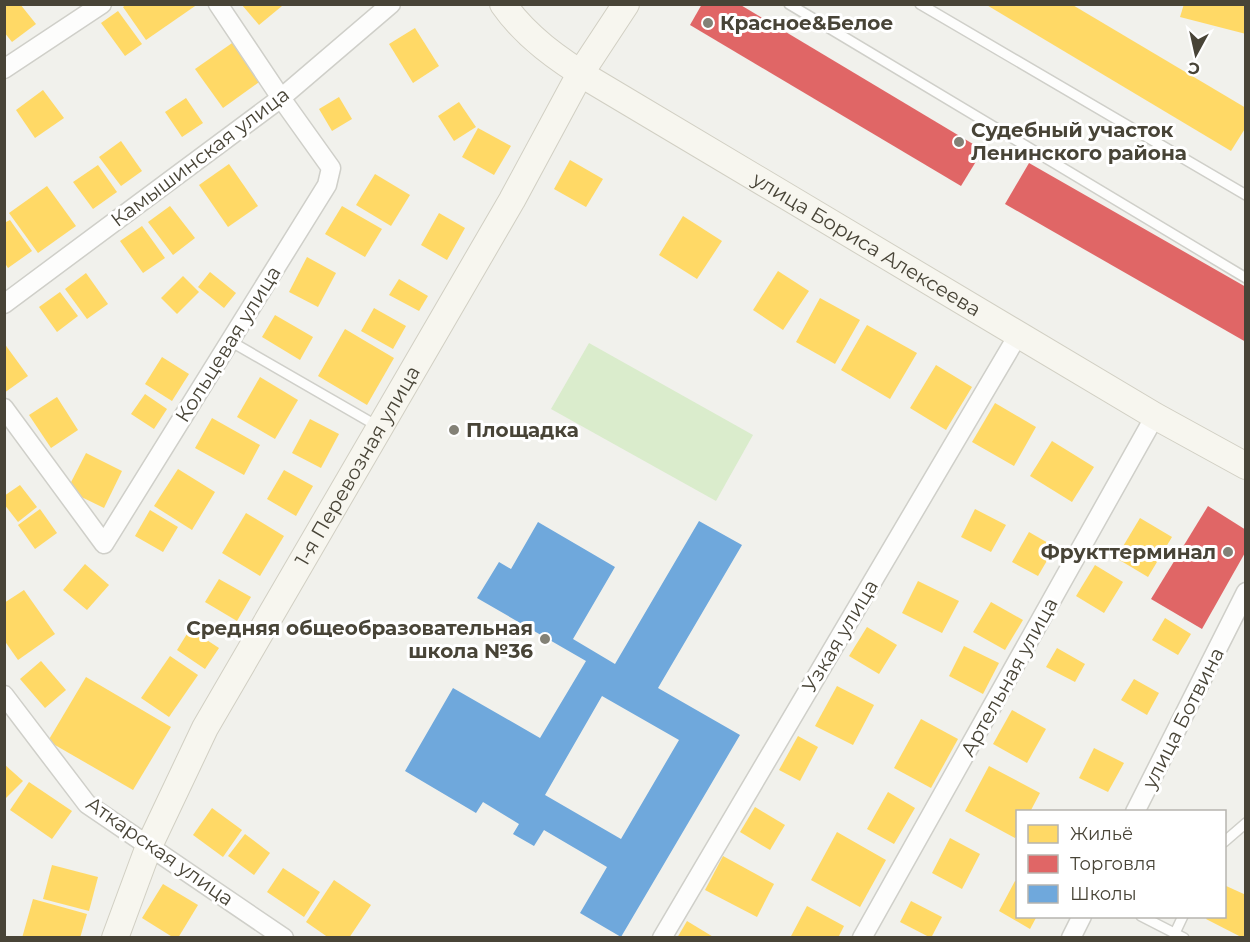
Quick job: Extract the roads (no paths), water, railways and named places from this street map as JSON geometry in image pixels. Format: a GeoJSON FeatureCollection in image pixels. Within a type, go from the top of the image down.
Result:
{"type":"FeatureCollection","features":[{"type":"Feature","properties":{"kind":"main road","name":"улица Бориса Алексеева"},"geometry":{"type":"LineString","coordinates":[[502,4],[515,22],[557,58],[580,74],[1155,416],[1245,466]]}},
{"type":"Feature","properties":{"kind":"main road","name":"1-я Перевозная улица"},"geometry":{"type":"LineString","coordinates":[[115,938],[149,846],[205,728],[512,200],[580,74],[626,4]]}},
{"type":"Feature","properties":{"kind":"street"},"geometry":{"type":"LineString","coordinates":[[4,69],[102,4]]}},
{"type":"Feature","properties":{"kind":"street","name":"Кольцевая улица"},"geometry":{"type":"LineString","coordinates":[[4,408],[104,544],[327,185],[331,168],[218,4]]}},
{"type":"Feature","properties":{"kind":"street","name":"Камышинская улица"},"geometry":{"type":"LineString","coordinates":[[4,304],[281,98],[391,4]]}},
{"type":"Feature","properties":{"kind":"street","name":"Узкая улица"},"geometry":{"type":"LineString","coordinates":[[662,938],[1018,335]]}},
{"type":"Feature","properties":{"kind":"street","name":"Артельная улица"},"geometry":{"type":"LineString","coordinates":[[862,938],[1155,416]]}},
{"type":"Feature","properties":{"kind":"street","name":"улица Ботвина"},"geometry":{"type":"LineString","coordinates":[[1136,810],[1245,592]]}},
{"type":"Feature","properties":{"kind":"street","name":"Аткарская улица"},"geometry":{"type":"LineString","coordinates":[[4,695],[87,804],[284,938]]}},
{"type":"Feature","properties":{"kind":"street"},"geometry":{"type":"LineString","coordinates":[[1071,938],[1081,918]]}},
{"type":"Feature","properties":{"kind":"lane"},"geometry":{"type":"LineString","coordinates":[[789,4],[1245,279]]}},
{"type":"Feature","properties":{"kind":"lane"},"geometry":{"type":"LineString","coordinates":[[920,4],[1245,195]]}},
{"type":"Feature","properties":{"kind":"lane"},"geometry":{"type":"LineString","coordinates":[[230,340],[380,428]]}},
{"type":"Feature","properties":{"kind":"lane"},"geometry":{"type":"LineString","coordinates":[[1226,840],[1245,824]]}},
{"type":"Feature","properties":{"kind":"lane"},"geometry":{"type":"LineString","coordinates":[[1145,918],[1179,935],[1183,918]]}},
{"type":"Feature","properties":{"kind":"place","name":"Красное&Белое"},"geometry":{"type":"Point","coordinates":[708,23]}},
{"type":"Feature","properties":{"kind":"place","name":"Судебный участок Ленинского района"},"geometry":{"type":"Point","coordinates":[959,142]}},
{"type":"Feature","properties":{"kind":"place","name":"Площадка"},"geometry":{"type":"Point","coordinates":[454,430]}},
{"type":"Feature","properties":{"kind":"place","name":"Фрукттерминал"},"geometry":{"type":"Point","coordinates":[1228,552]}},
{"type":"Feature","properties":{"kind":"place","name":"Средняя общеобразовательная школа №36"},"geometry":{"type":"Point","coordinates":[545,639]}}]}
